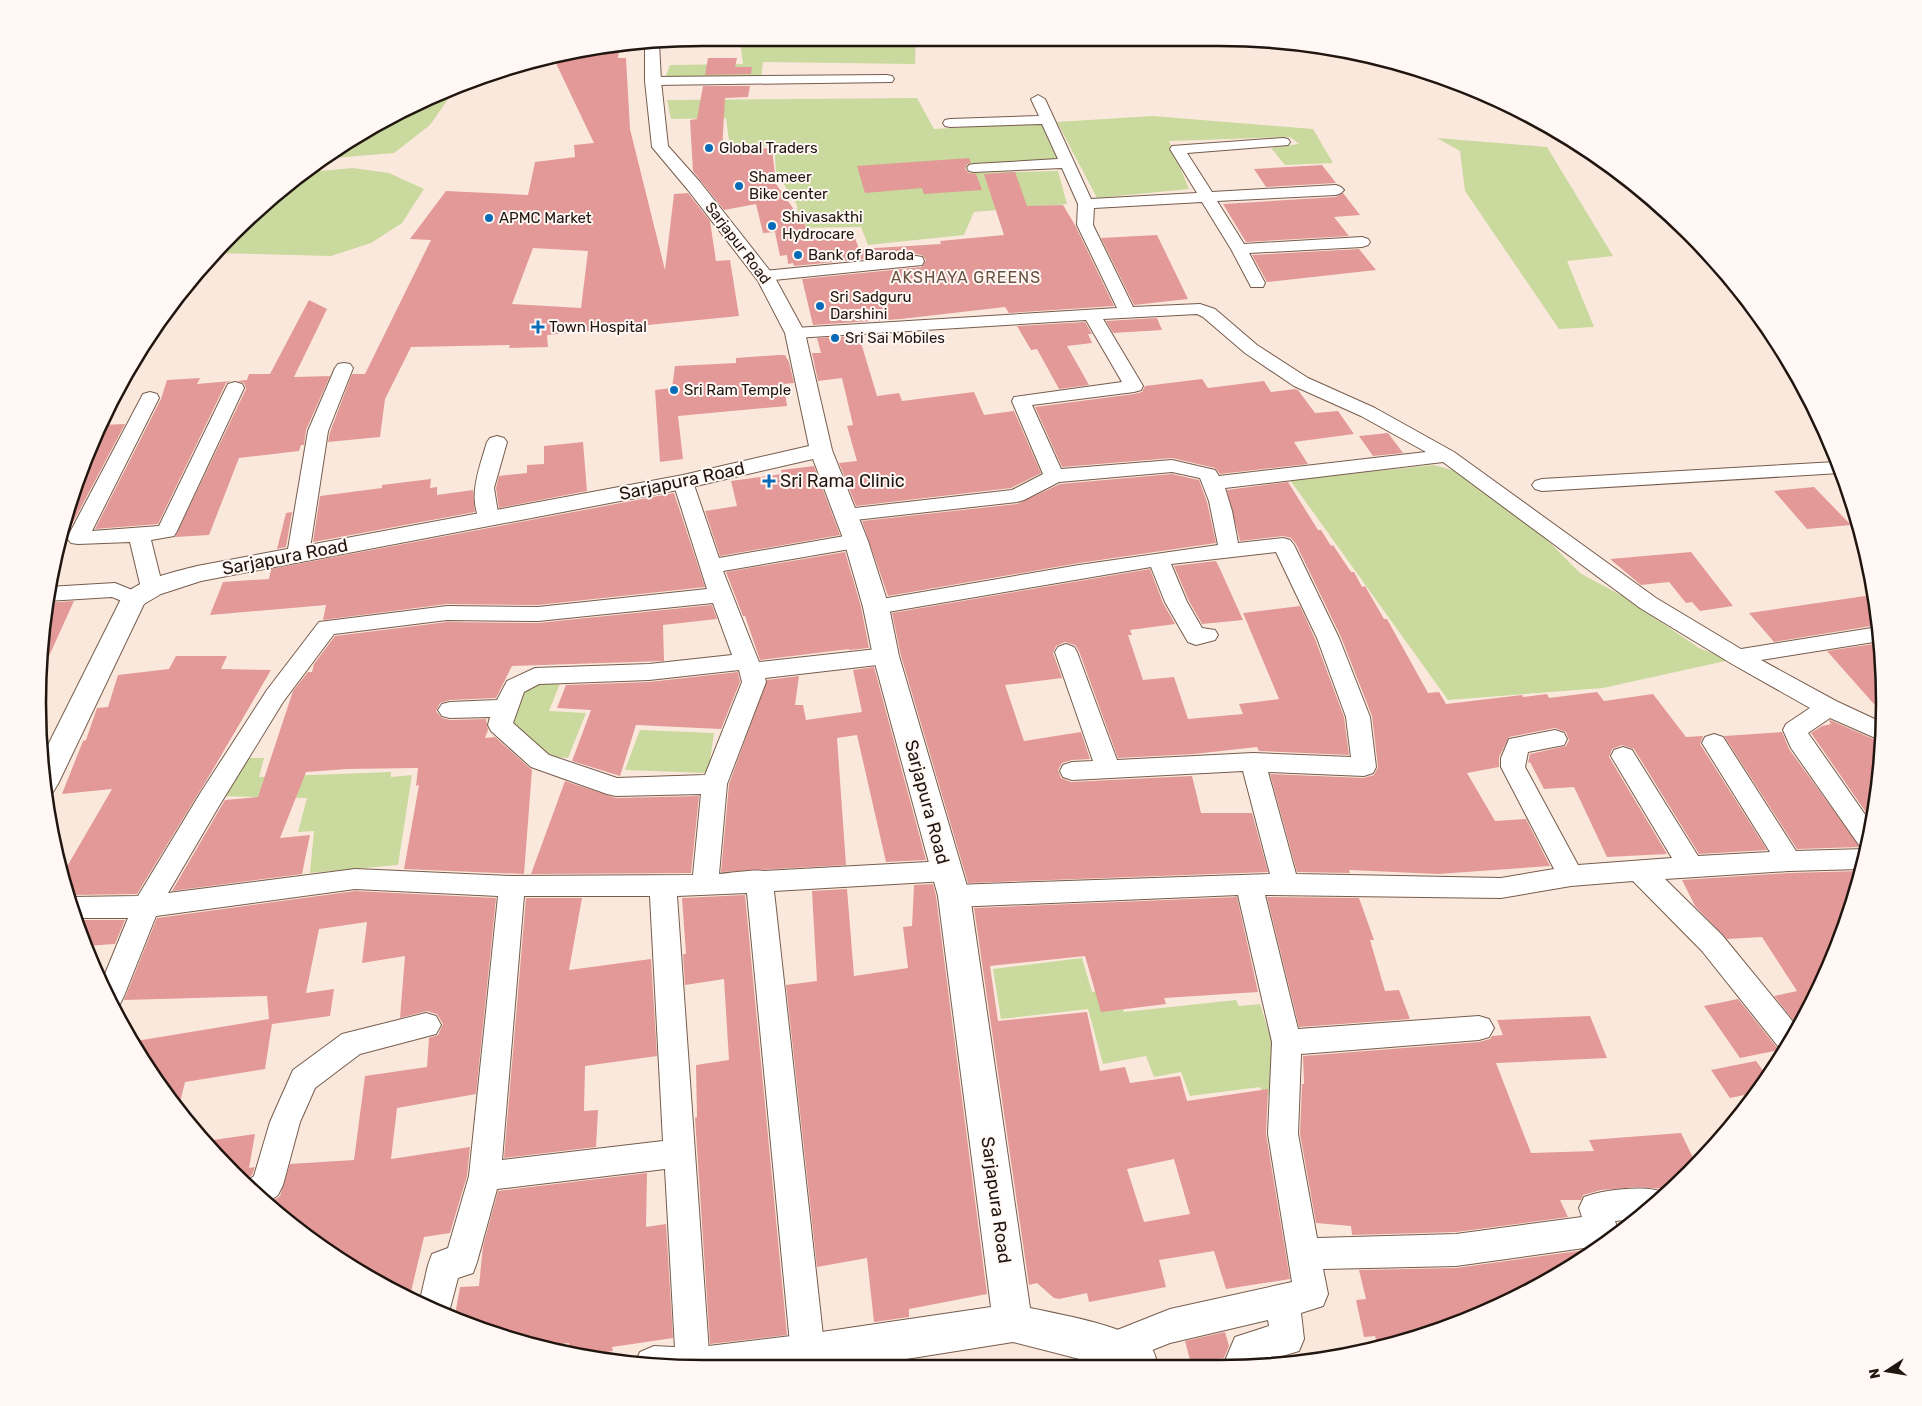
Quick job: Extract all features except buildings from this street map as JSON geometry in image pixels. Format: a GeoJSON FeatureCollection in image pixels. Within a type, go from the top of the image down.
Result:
{"type":"FeatureCollection","features":[{"type":"Feature","properties":{"kind":"main road","name":"Sarjapur Road"},"geometry":{"type":"LineString","coordinates":[[652,49],[653,81],[660,147],[764,276],[795,333],[821,450]]}},
{"type":"Feature","properties":{"kind":"main road","name":"Sarjapura Road"},"geometry":{"type":"LineString","coordinates":[[143,594],[197,574],[683,482],[821,450],[851,528],[876,607],[886,656],[950,883],[1013,1323]]}},
{"type":"Feature","properties":{"kind":"main road"},"geometry":{"type":"LineString","coordinates":[[50,770],[143,594]]}},
{"type":"Feature","properties":{"kind":"main road"},"geometry":{"type":"LineString","coordinates":[[755,1360],[808,1354],[1013,1323],[1126,1356]]}},
{"type":"Feature","properties":{"kind":"street"},"geometry":{"type":"LineString","coordinates":[[653,81],[887,79]]}},
{"type":"Feature","properties":{"kind":"street"},"geometry":{"type":"LineString","coordinates":[[1038,99],[1086,204],[1085,225],[1127,312]]}},
{"type":"Feature","properties":{"kind":"street"},"geometry":{"type":"LineString","coordinates":[[950,123],[1048,120]]}},
{"type":"Feature","properties":{"kind":"street"},"geometry":{"type":"LineString","coordinates":[[1257,283],[1239,249],[1176,150],[1283,142]]}},
{"type":"Feature","properties":{"kind":"street"},"geometry":{"type":"LineString","coordinates":[[974,168],[1068,163]]}},
{"type":"Feature","properties":{"kind":"street"},"geometry":{"type":"LineString","coordinates":[[1086,204],[1336,190]]}},
{"type":"Feature","properties":{"kind":"street"},"geometry":{"type":"LineString","coordinates":[[1239,249],[1362,242]]}},
{"type":"Feature","properties":{"kind":"street"},"geometry":{"type":"LineString","coordinates":[[764,276],[916,261]]}},
{"type":"Feature","properties":{"kind":"street"},"geometry":{"type":"LineString","coordinates":[[795,333],[1200,309],[1209,313],[1251,349],[1301,382],[1368,412],[1447,456],[1648,603],[1740,659],[1828,707],[1875,729]]}},
{"type":"Feature","properties":{"kind":"street"},"geometry":{"type":"LineString","coordinates":[[1054,476],[1021,401],[1134,386],[1091,314]]}},
{"type":"Feature","properties":{"kind":"street"},"geometry":{"type":"LineString","coordinates":[[298,554],[318,431],[344,368]]}},
{"type":"Feature","properties":{"kind":"street"},"geometry":{"type":"LineString","coordinates":[[150,398],[78,538],[139,535],[167,531],[235,388]]}},
{"type":"Feature","properties":{"kind":"street"},"geometry":{"type":"LineString","coordinates":[[489,519],[484,488],[497,442]]}},
{"type":"Feature","properties":{"kind":"street"},"geometry":{"type":"LineString","coordinates":[[1214,483],[1447,456]]}},
{"type":"Feature","properties":{"kind":"street"},"geometry":{"type":"LineString","coordinates":[[710,566],[851,528],[1017,496],[1054,476],[1172,466],[1208,474],[1214,483],[1229,550]]}},
{"type":"Feature","properties":{"kind":"street"},"geometry":{"type":"LineString","coordinates":[[1542,485],[1832,468]]}},
{"type":"Feature","properties":{"kind":"street"},"geometry":{"type":"LineString","coordinates":[[683,482],[720,595],[728,608],[750,666],[754,682],[714,784],[705,884]]}},
{"type":"Feature","properties":{"kind":"street"},"geometry":{"type":"LineString","coordinates":[[56,594],[115,590],[143,594],[139,535]]}},
{"type":"Feature","properties":{"kind":"street"},"geometry":{"type":"LineString","coordinates":[[876,607],[1159,560],[1229,550],[1283,546],[1328,638],[1358,717],[1364,767],[1253,762],[1072,771]]}},
{"type":"Feature","properties":{"kind":"street"},"geometry":{"type":"LineString","coordinates":[[1159,560],[1176,602],[1196,637],[1207,635]]}},
{"type":"Feature","properties":{"kind":"street"},"geometry":{"type":"LineString","coordinates":[[112,990],[146,906],[210,798],[275,696],[327,627],[447,613],[538,614],[720,595]]}},
{"type":"Feature","properties":{"kind":"street"},"geometry":{"type":"LineString","coordinates":[[1740,659],[1747,656],[1872,635]]}},
{"type":"Feature","properties":{"kind":"street"},"geometry":{"type":"LineString","coordinates":[[1066,652],[1108,769]]}},
{"type":"Feature","properties":{"kind":"street"},"geometry":{"type":"LineString","coordinates":[[714,784],[616,787],[540,761],[500,725],[505,708],[515,687],[535,676],[649,672],[886,656]]}},
{"type":"Feature","properties":{"kind":"street"},"geometry":{"type":"LineString","coordinates":[[1828,707],[1796,730],[1800,742],[1863,831]]}},
{"type":"Feature","properties":{"kind":"street"},"geometry":{"type":"LineString","coordinates":[[450,710],[505,708]]}},
{"type":"Feature","properties":{"kind":"street"},"geometry":{"type":"LineString","coordinates":[[1555,739],[1518,745],[1512,758],[1512,767],[1571,876]]}},
{"type":"Feature","properties":{"kind":"street"},"geometry":{"type":"LineString","coordinates":[[1714,743],[1789,861]]}},
{"type":"Feature","properties":{"kind":"street"},"geometry":{"type":"LineString","coordinates":[[1623,756],[1691,866]]}},
{"type":"Feature","properties":{"kind":"street"},"geometry":{"type":"LineString","coordinates":[[1253,762],[1286,885]]}},
{"type":"Feature","properties":{"kind":"street"},"geometry":{"type":"LineString","coordinates":[[79,907],[146,906],[355,879],[512,886],[705,884],[758,880],[1501,888],[1571,876],[1639,870],[1789,861],[1856,859]]}},
{"type":"Feature","properties":{"kind":"street"},"geometry":{"type":"LineString","coordinates":[[1639,870],[1712,943],[1786,1035]]}},
{"type":"Feature","properties":{"kind":"street"},"geometry":{"type":"LineString","coordinates":[[758,880],[808,1354]]}},
{"type":"Feature","properties":{"kind":"street"},"geometry":{"type":"LineString","coordinates":[[1126,1356],[1170,1326],[1311,1294],[1283,1134],[1287,1042],[1249,884]]}},
{"type":"Feature","properties":{"kind":"street"},"geometry":{"type":"LineString","coordinates":[[663,885],[693,1360]]}},
{"type":"Feature","properties":{"kind":"street"},"geometry":{"type":"LineString","coordinates":[[436,1303],[444,1265],[461,1262],[485,1176],[512,886]]}},
{"type":"Feature","properties":{"kind":"street"},"geometry":{"type":"LineString","coordinates":[[262,1189],[267,1186],[285,1122],[304,1079],[352,1043],[426,1025]]}},
{"type":"Feature","properties":{"kind":"street"},"geometry":{"type":"LineString","coordinates":[[1287,1042],[1479,1028]]}},
{"type":"Feature","properties":{"kind":"street"},"geometry":{"type":"LineString","coordinates":[[485,1176],[681,1153]]}},
{"type":"Feature","properties":{"kind":"street"},"geometry":{"type":"LineString","coordinates":[[1305,1254],[1456,1250],[1602,1230],[1595,1208],[1644,1204]]}},
{"type":"Feature","properties":{"kind":"street"},"geometry":{"type":"LineString","coordinates":[[1243,1359],[1247,1349],[1287,1339],[1283,1300]]}},
{"type":"Feature","properties":{"kind":"green space"},"geometry":{"type":"Polygon","coordinates":[[[741,46],[916,46],[915,64],[763,62],[761,77],[665,78],[670,65],[743,64],[741,46]]]}},
{"type":"Feature","properties":{"kind":"green space"},"geometry":{"type":"Polygon","coordinates":[[[449,97],[430,125],[394,153],[337,158],[375,134],[449,97]]]}},
{"type":"Feature","properties":{"kind":"green space"},"geometry":{"type":"Polygon","coordinates":[[[917,98],[934,129],[1041,123],[1057,159],[964,166],[966,173],[1058,171],[1067,204],[974,212],[964,235],[868,245],[861,227],[799,228],[797,205],[776,172],[775,156],[771,146],[730,148],[726,118],[671,119],[667,100],[917,98]]]}},
{"type":"Feature","properties":{"kind":"green space"},"geometry":{"type":"Polygon","coordinates":[[[1152,116],[1313,129],[1333,163],[1285,165],[1271,148],[1299,144],[1290,137],[1169,141],[1189,189],[1097,198],[1057,122],[1152,116]]]}},
{"type":"Feature","properties":{"kind":"green space"},"geometry":{"type":"Polygon","coordinates":[[[1437,138],[1547,147],[1613,256],[1567,261],[1594,327],[1559,329],[1465,191],[1460,151],[1437,138]]]}},
{"type":"Feature","properties":{"kind":"green space"},"geometry":{"type":"Polygon","coordinates":[[[353,168],[389,173],[424,189],[402,223],[371,243],[331,256],[225,253],[270,209],[318,171],[353,168]]]}},
{"type":"Feature","properties":{"kind":"green space"},"geometry":{"type":"Polygon","coordinates":[[[1434,465],[1452,470],[1501,502],[1538,531],[1580,573],[1624,597],[1699,648],[1730,660],[1603,688],[1448,700],[1290,480],[1434,465]]]}},
{"type":"Feature","properties":{"kind":"green space"},"geometry":{"type":"Polygon","coordinates":[[[561,681],[549,711],[586,713],[568,758],[546,756],[508,722],[527,685],[561,681]]]}},
{"type":"Feature","properties":{"kind":"green space"},"geometry":{"type":"Polygon","coordinates":[[[640,730],[714,733],[708,773],[625,770],[640,730]]]}},
{"type":"Feature","properties":{"kind":"green space"},"geometry":{"type":"Polygon","coordinates":[[[244,758],[264,758],[259,777],[391,772],[391,777],[412,775],[398,865],[310,873],[314,831],[298,832],[307,798],[216,796],[244,758]]]}},
{"type":"Feature","properties":{"kind":"green space"},"geometry":{"type":"Polygon","coordinates":[[[1082,958],[1092,992],[1117,988],[1124,1012],[1236,1000],[1239,1006],[1260,1004],[1277,1059],[1268,1097],[1265,1098],[1260,1087],[1190,1096],[1181,1072],[1154,1077],[1146,1056],[1103,1064],[1088,1009],[1001,1019],[993,969],[1082,958]]]}},
{"type":"Feature","properties":{"kind":"place","name":"Global Traders"},"geometry":{"type":"Point","coordinates":[709,148]}},
{"type":"Feature","properties":{"kind":"place","name":"Shameer Bike center"},"geometry":{"type":"Point","coordinates":[739,186]}},
{"type":"Feature","properties":{"kind":"place","name":"APMC Market"},"geometry":{"type":"Point","coordinates":[489,218]}},
{"type":"Feature","properties":{"kind":"place","name":"Shivasakthi Hydrocare"},"geometry":{"type":"Point","coordinates":[772,226]}},
{"type":"Feature","properties":{"kind":"place","name":"Bank of Baroda"},"geometry":{"type":"Point","coordinates":[798,255]}},
{"type":"Feature","properties":{"kind":"place","name":"Sri Sadguru Darshini"},"geometry":{"type":"Point","coordinates":[820,306]}},
{"type":"Feature","properties":{"kind":"place","name":"Town Hospital"},"geometry":{"type":"Point","coordinates":[538,327]}},
{"type":"Feature","properties":{"kind":"place","name":"Sri Sai Mobiles"},"geometry":{"type":"Point","coordinates":[835,338]}},
{"type":"Feature","properties":{"kind":"place","name":"Sri Ram Temple"},"geometry":{"type":"Point","coordinates":[674,390]}},
{"type":"Feature","properties":{"kind":"place","name":"Sri Rama Clinic"},"geometry":{"type":"Point","coordinates":[769,481]}},
{"type":"Feature","properties":{"kind":"district","name":"AKSHAYA GREENS"},"geometry":{"type":"Point","coordinates":[966,277]}}]}
